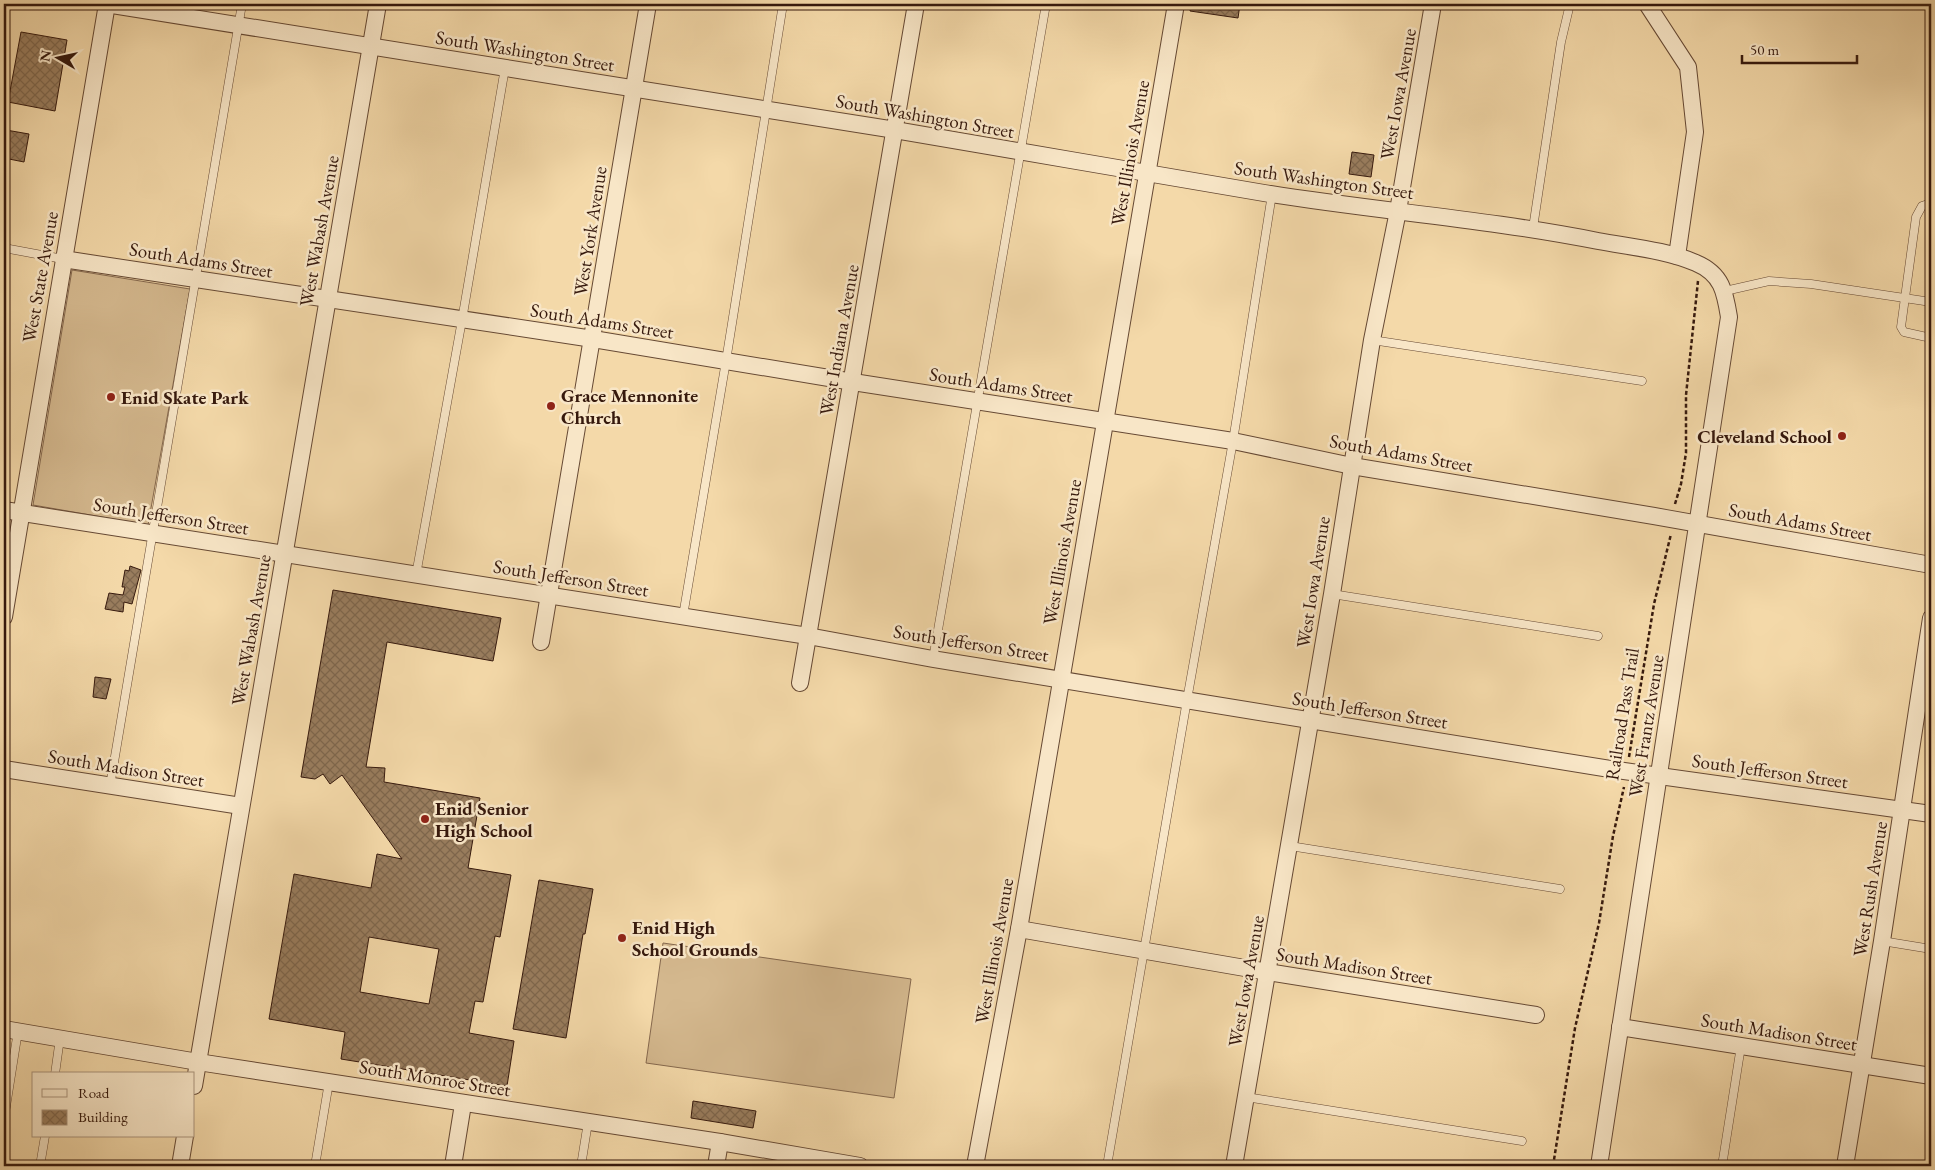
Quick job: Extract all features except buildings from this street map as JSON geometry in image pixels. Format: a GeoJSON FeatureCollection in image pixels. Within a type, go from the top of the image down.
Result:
{"type":"FeatureCollection","features":[{"type":"Feature","properties":{"kind":"street","name":"South Washington Street"},"geometry":{"type":"LineString","coordinates":[[107,4],[370,48],[895,130],[1272,194],[1533,228],[1677,256],[1700,264],[1712,272],[1725,291]]}},
{"type":"Feature","properties":{"kind":"street","name":"West State Avenue"},"geometry":{"type":"LineString","coordinates":[[4,617],[107,4]]}},
{"type":"Feature","properties":{"kind":"street","name":"West Wabash Avenue"},"geometry":{"type":"LineString","coordinates":[[195,1080],[378,4]]}},
{"type":"Feature","properties":{"kind":"street","name":"West York Avenue"},"geometry":{"type":"LineString","coordinates":[[541,642],[648,4]]}},
{"type":"Feature","properties":{"kind":"street","name":"West Indiana Avenue"},"geometry":{"type":"LineString","coordinates":[[800,683],[853,382],[916,4]]}},
{"type":"Feature","properties":{"kind":"street","name":"West Illinois Avenue"},"geometry":{"type":"LineString","coordinates":[[975,1166],[1106,421],[1146,173],[1176,4]]}},
{"type":"Feature","properties":{"kind":"street","name":"West Iowa Avenue"},"geometry":{"type":"LineString","coordinates":[[1234,1166],[1290,846],[1372,340],[1398,211],[1433,4]]}},
{"type":"Feature","properties":{"kind":"street"},"geometry":{"type":"LineString","coordinates":[[1647,4],[1688,67],[1689,74],[1695,132],[1677,256]]}},
{"type":"Feature","properties":{"kind":"street","name":"South Adams Street"},"geometry":{"type":"LineString","coordinates":[[63,259],[593,339],[726,362],[1233,441],[1352,466],[1673,519],[1931,565]]}},
{"type":"Feature","properties":{"kind":"street","name":"West Frantz Avenue"},"geometry":{"type":"LineString","coordinates":[[1598,1166],[1729,317],[1725,291]]}},
{"type":"Feature","properties":{"kind":"street","name":"South Jefferson Street"},"geometry":{"type":"LineString","coordinates":[[4,510],[808,636],[933,659],[1060,678],[1310,721],[1659,776],[1931,814]]}},
{"type":"Feature","properties":{"kind":"street","name":"West Rush Avenue"},"geometry":{"type":"LineString","coordinates":[[1845,1166],[1882,941],[1931,618]]}},
{"type":"Feature","properties":{"kind":"street","name":"South Madison Street"},"geometry":{"type":"LineString","coordinates":[[4,770],[242,806]]}},
{"type":"Feature","properties":{"kind":"street","name":"South Madison Street"},"geometry":{"type":"LineString","coordinates":[[1018,929],[1145,952],[1536,1015]]}},
{"type":"Feature","properties":{"kind":"street","name":"South Madison Street"},"geometry":{"type":"LineString","coordinates":[[1620,1028],[1931,1076]]}},
{"type":"Feature","properties":{"kind":"street","name":"South Monroe Street"},"geometry":{"type":"LineString","coordinates":[[11,1030],[198,1062],[720,1142],[842,1165],[860,1166]]}},
{"type":"Feature","properties":{"kind":"street"},"geometry":{"type":"LineString","coordinates":[[453,1166],[463,1104]]}},
{"type":"Feature","properties":{"kind":"street"},"geometry":{"type":"LineString","coordinates":[[180,1166],[185,1138]]}},
{"type":"Feature","properties":{"kind":"street"},"geometry":{"type":"LineString","coordinates":[[716,1166],[720,1142]]}},
{"type":"Feature","properties":{"kind":"lane"},"geometry":{"type":"LineString","coordinates":[[110,786],[242,4]]}},
{"type":"Feature","properties":{"kind":"lane"},"geometry":{"type":"LineString","coordinates":[[683,616],[783,4]]}},
{"type":"Feature","properties":{"kind":"lane"},"geometry":{"type":"LineString","coordinates":[[933,659],[1046,4]]}},
{"type":"Feature","properties":{"kind":"lane"},"geometry":{"type":"LineString","coordinates":[[1533,228],[1561,42],[1570,4]]}},
{"type":"Feature","properties":{"kind":"lane"},"geometry":{"type":"LineString","coordinates":[[416,575],[505,68]]}},
{"type":"Feature","properties":{"kind":"lane"},"geometry":{"type":"LineString","coordinates":[[1107,1166],[1145,952],[1186,700],[1233,441],[1272,194]]}},
{"type":"Feature","properties":{"kind":"lane"},"geometry":{"type":"LineString","coordinates":[[1931,203],[1922,206],[1916,217],[1901,327],[1904,332],[1931,338]]}},
{"type":"Feature","properties":{"kind":"lane"},"geometry":{"type":"LineString","coordinates":[[4,248],[63,259]]}},
{"type":"Feature","properties":{"kind":"lane"},"geometry":{"type":"LineString","coordinates":[[1725,291],[1769,281],[1811,284],[1931,302]]}},
{"type":"Feature","properties":{"kind":"lane"},"geometry":{"type":"LineString","coordinates":[[1372,340],[1642,381]]}},
{"type":"Feature","properties":{"kind":"lane"},"geometry":{"type":"LineString","coordinates":[[1332,594],[1598,636]]}},
{"type":"Feature","properties":{"kind":"lane"},"geometry":{"type":"LineString","coordinates":[[1290,846],[1560,889]]}},
{"type":"Feature","properties":{"kind":"lane"},"geometry":{"type":"LineString","coordinates":[[1882,941],[1931,949]]}},
{"type":"Feature","properties":{"kind":"lane"},"geometry":{"type":"LineString","coordinates":[[4,1119],[14,1060],[11,1030]]}},
{"type":"Feature","properties":{"kind":"lane"},"geometry":{"type":"LineString","coordinates":[[55,1072],[60,1038]]}},
{"type":"Feature","properties":{"kind":"lane"},"geometry":{"type":"LineString","coordinates":[[1722,1166],[1741,1046]]}},
{"type":"Feature","properties":{"kind":"lane"},"geometry":{"type":"LineString","coordinates":[[4,1058],[14,1060]]}},
{"type":"Feature","properties":{"kind":"lane"},"geometry":{"type":"LineString","coordinates":[[315,1166],[330,1082]]}},
{"type":"Feature","properties":{"kind":"lane"},"geometry":{"type":"LineString","coordinates":[[1246,1097],[1522,1141]]}},
{"type":"Feature","properties":{"kind":"lane"},"geometry":{"type":"LineString","coordinates":[[581,1166],[588,1122]]}},
{"type":"Feature","properties":{"kind":"lane"},"geometry":{"type":"LineString","coordinates":[[40,1166],[45,1138]]}},
{"type":"Feature","properties":{"kind":"path","name":"Railroad Pass Trail"},"geometry":{"type":"LineString","coordinates":[[1553,1166],[1575,1028],[1599,923],[1613,836],[1627,771],[1654,604],[1686,453],[1686,395],[1700,264]]}},
{"type":"Feature","properties":{"kind":"shaded area","name":"Enid Skate Park"},"geometry":{"type":"Polygon","coordinates":[[[72,270],[190,289],[148,525],[33,505],[72,270]]]}},
{"type":"Feature","properties":{"kind":"shaded area"},"geometry":{"type":"Polygon","coordinates":[[[663,943],[911,979],[894,1098],[646,1063],[663,943]]]}},
{"type":"Feature","properties":{"kind":"place","name":"Enid Skate Park"},"geometry":{"type":"Point","coordinates":[111,397]}},
{"type":"Feature","properties":{"kind":"place","name":"Grace Mennonite Church"},"geometry":{"type":"Point","coordinates":[551,406]}},
{"type":"Feature","properties":{"kind":"place","name":"Cleveland School"},"geometry":{"type":"Point","coordinates":[1842,436]}},
{"type":"Feature","properties":{"kind":"place","name":"Enid Senior High School"},"geometry":{"type":"Point","coordinates":[425,819]}},
{"type":"Feature","properties":{"kind":"place","name":"Enid High School Grounds"},"geometry":{"type":"Point","coordinates":[622,938]}}]}
